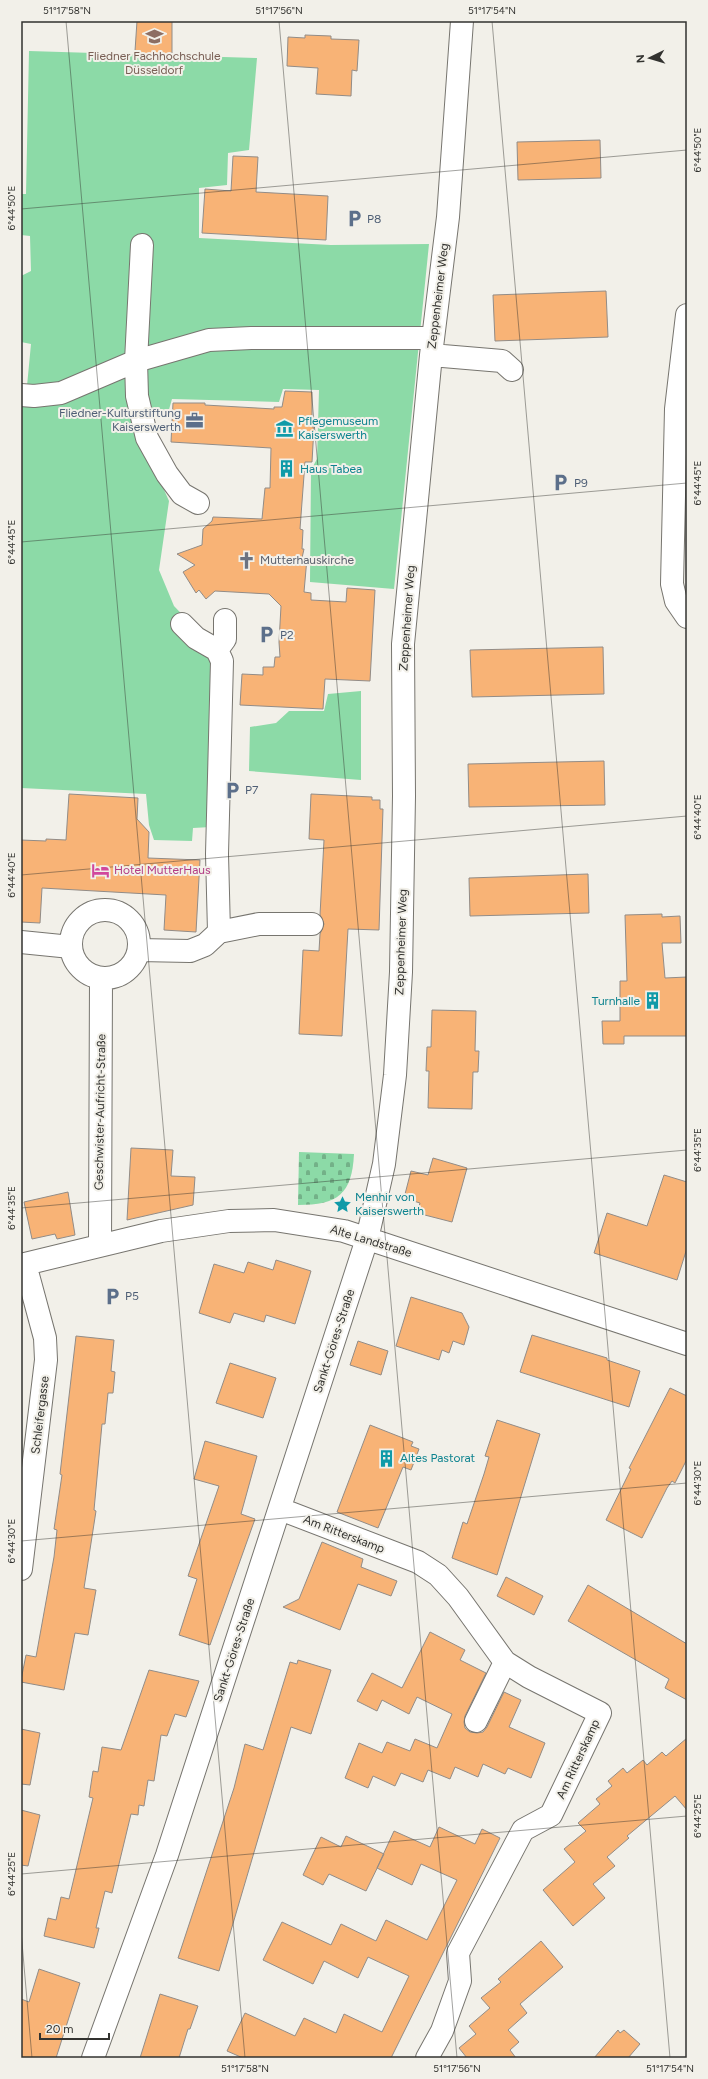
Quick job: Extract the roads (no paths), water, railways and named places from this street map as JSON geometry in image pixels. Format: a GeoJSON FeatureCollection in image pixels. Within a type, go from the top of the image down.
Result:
{"type":"FeatureCollection","features":[{"type":"Feature","properties":{"kind":"street","name":"Zeppenheimer Weg"},"geometry":{"type":"LineString","coordinates":[[367,1239],[384,1164],[395,1075],[401,972],[404,803],[403,644],[432,347],[448,217],[462,21]]}},
{"type":"Feature","properties":{"kind":"street"},"geometry":{"type":"LineString","coordinates":[[142,245],[136,361],[136,396],[148,438],[168,474],[182,494],[198,503]]}},
{"type":"Feature","properties":{"kind":"street"},"geometry":{"type":"LineString","coordinates":[[687,315],[676,409],[672,584],[676,601],[687,617]]}},
{"type":"Feature","properties":{"kind":"street"},"geometry":{"type":"LineString","coordinates":[[21,395],[34,396],[60,393],[136,361],[196,343],[229,338],[432,347],[502,361],[512,370]]}},
{"type":"Feature","properties":{"kind":"street"},"geometry":{"type":"LineString","coordinates":[[217,650],[225,639],[225,620]]}},
{"type":"Feature","properties":{"kind":"street"},"geometry":{"type":"LineString","coordinates":[[182,624],[196,638],[217,650],[222,661],[219,932]]}},
{"type":"Feature","properties":{"kind":"street"},"geometry":{"type":"LineString","coordinates":[[108,910],[119,913],[132,923],[139,938],[139,950],[136,959],[130,968],[112,978],[101,978],[90,974],[81,968],[74,958],[71,947],[72,937],[81,920],[94,912],[108,910]]}},
{"type":"Feature","properties":{"kind":"street"},"geometry":{"type":"LineString","coordinates":[[139,950],[190,951],[205,945],[219,932],[259,924],[312,924]]}},
{"type":"Feature","properties":{"kind":"street"},"geometry":{"type":"LineString","coordinates":[[21,942],[71,947]]}},
{"type":"Feature","properties":{"kind":"street","name":"Geschwister-Aufricht-Straße"},"geometry":{"type":"LineString","coordinates":[[100,1245],[101,978]]}},
{"type":"Feature","properties":{"kind":"street","name":"Alte Landstraße"},"geometry":{"type":"LineString","coordinates":[[23,1264],[161,1231],[249,1220],[274,1220],[344,1231],[687,1344]]}},
{"type":"Feature","properties":{"kind":"street","name":"Sankt-Göres-Straße"},"geometry":{"type":"LineString","coordinates":[[94,2058],[167,1855],[367,1239]]}},
{"type":"Feature","properties":{"kind":"street","name":"Schleifergasse"},"geometry":{"type":"LineString","coordinates":[[21,1569],[46,1360],[45,1338],[23,1264]]}},
{"type":"Feature","properties":{"kind":"street","name":"Am Ritterskamp"},"geometry":{"type":"LineString","coordinates":[[280,1509],[418,1562],[438,1575],[458,1597],[505,1662],[600,1713],[552,1815],[522,1830],[458,1953],[460,1981],[442,2031],[427,2058]]}},
{"type":"Feature","properties":{"kind":"street"},"geometry":{"type":"LineString","coordinates":[[476,1721],[505,1662]]}},
{"type":"Feature","properties":{"kind":"place","name":"Fliedner Fachhochschule Düsseldorf"},"geometry":{"type":"Point","coordinates":[154,37]}},
{"type":"Feature","properties":{"kind":"place","name":"P8"},"geometry":{"type":"Point","coordinates":[354,219]}},
{"type":"Feature","properties":{"kind":"place","name":"Fliedner-Kulturstiftung Kaiserswerth"},"geometry":{"type":"Point","coordinates":[194,420]}},
{"type":"Feature","properties":{"kind":"place","name":"Pflegemuseum Kaiserswerth"},"geometry":{"type":"Point","coordinates":[285,428]}},
{"type":"Feature","properties":{"kind":"place","name":"Haus Tabea"},"geometry":{"type":"Point","coordinates":[287,469]}},
{"type":"Feature","properties":{"kind":"place","name":"P9"},"geometry":{"type":"Point","coordinates":[561,483]}},
{"type":"Feature","properties":{"kind":"place","name":"Mutterhauskirche"},"geometry":{"type":"Point","coordinates":[247,560]}},
{"type":"Feature","properties":{"kind":"place","name":"P2"},"geometry":{"type":"Point","coordinates":[267,635]}},
{"type":"Feature","properties":{"kind":"place","name":"P7"},"geometry":{"type":"Point","coordinates":[232,790]}},
{"type":"Feature","properties":{"kind":"place","name":"Hotel MutterHaus"},"geometry":{"type":"Point","coordinates":[101,870]}},
{"type":"Feature","properties":{"kind":"place","name":"Turnhalle"},"geometry":{"type":"Point","coordinates":[653,1001]}},
{"type":"Feature","properties":{"kind":"place","name":"Menhir von Kaiserswerth"},"geometry":{"type":"Point","coordinates":[342,1204]}},
{"type":"Feature","properties":{"kind":"place","name":"P5"},"geometry":{"type":"Point","coordinates":[112,1296]}},
{"type":"Feature","properties":{"kind":"place","name":"Altes Pastorat"},"geometry":{"type":"Point","coordinates":[387,1458]}}]}
